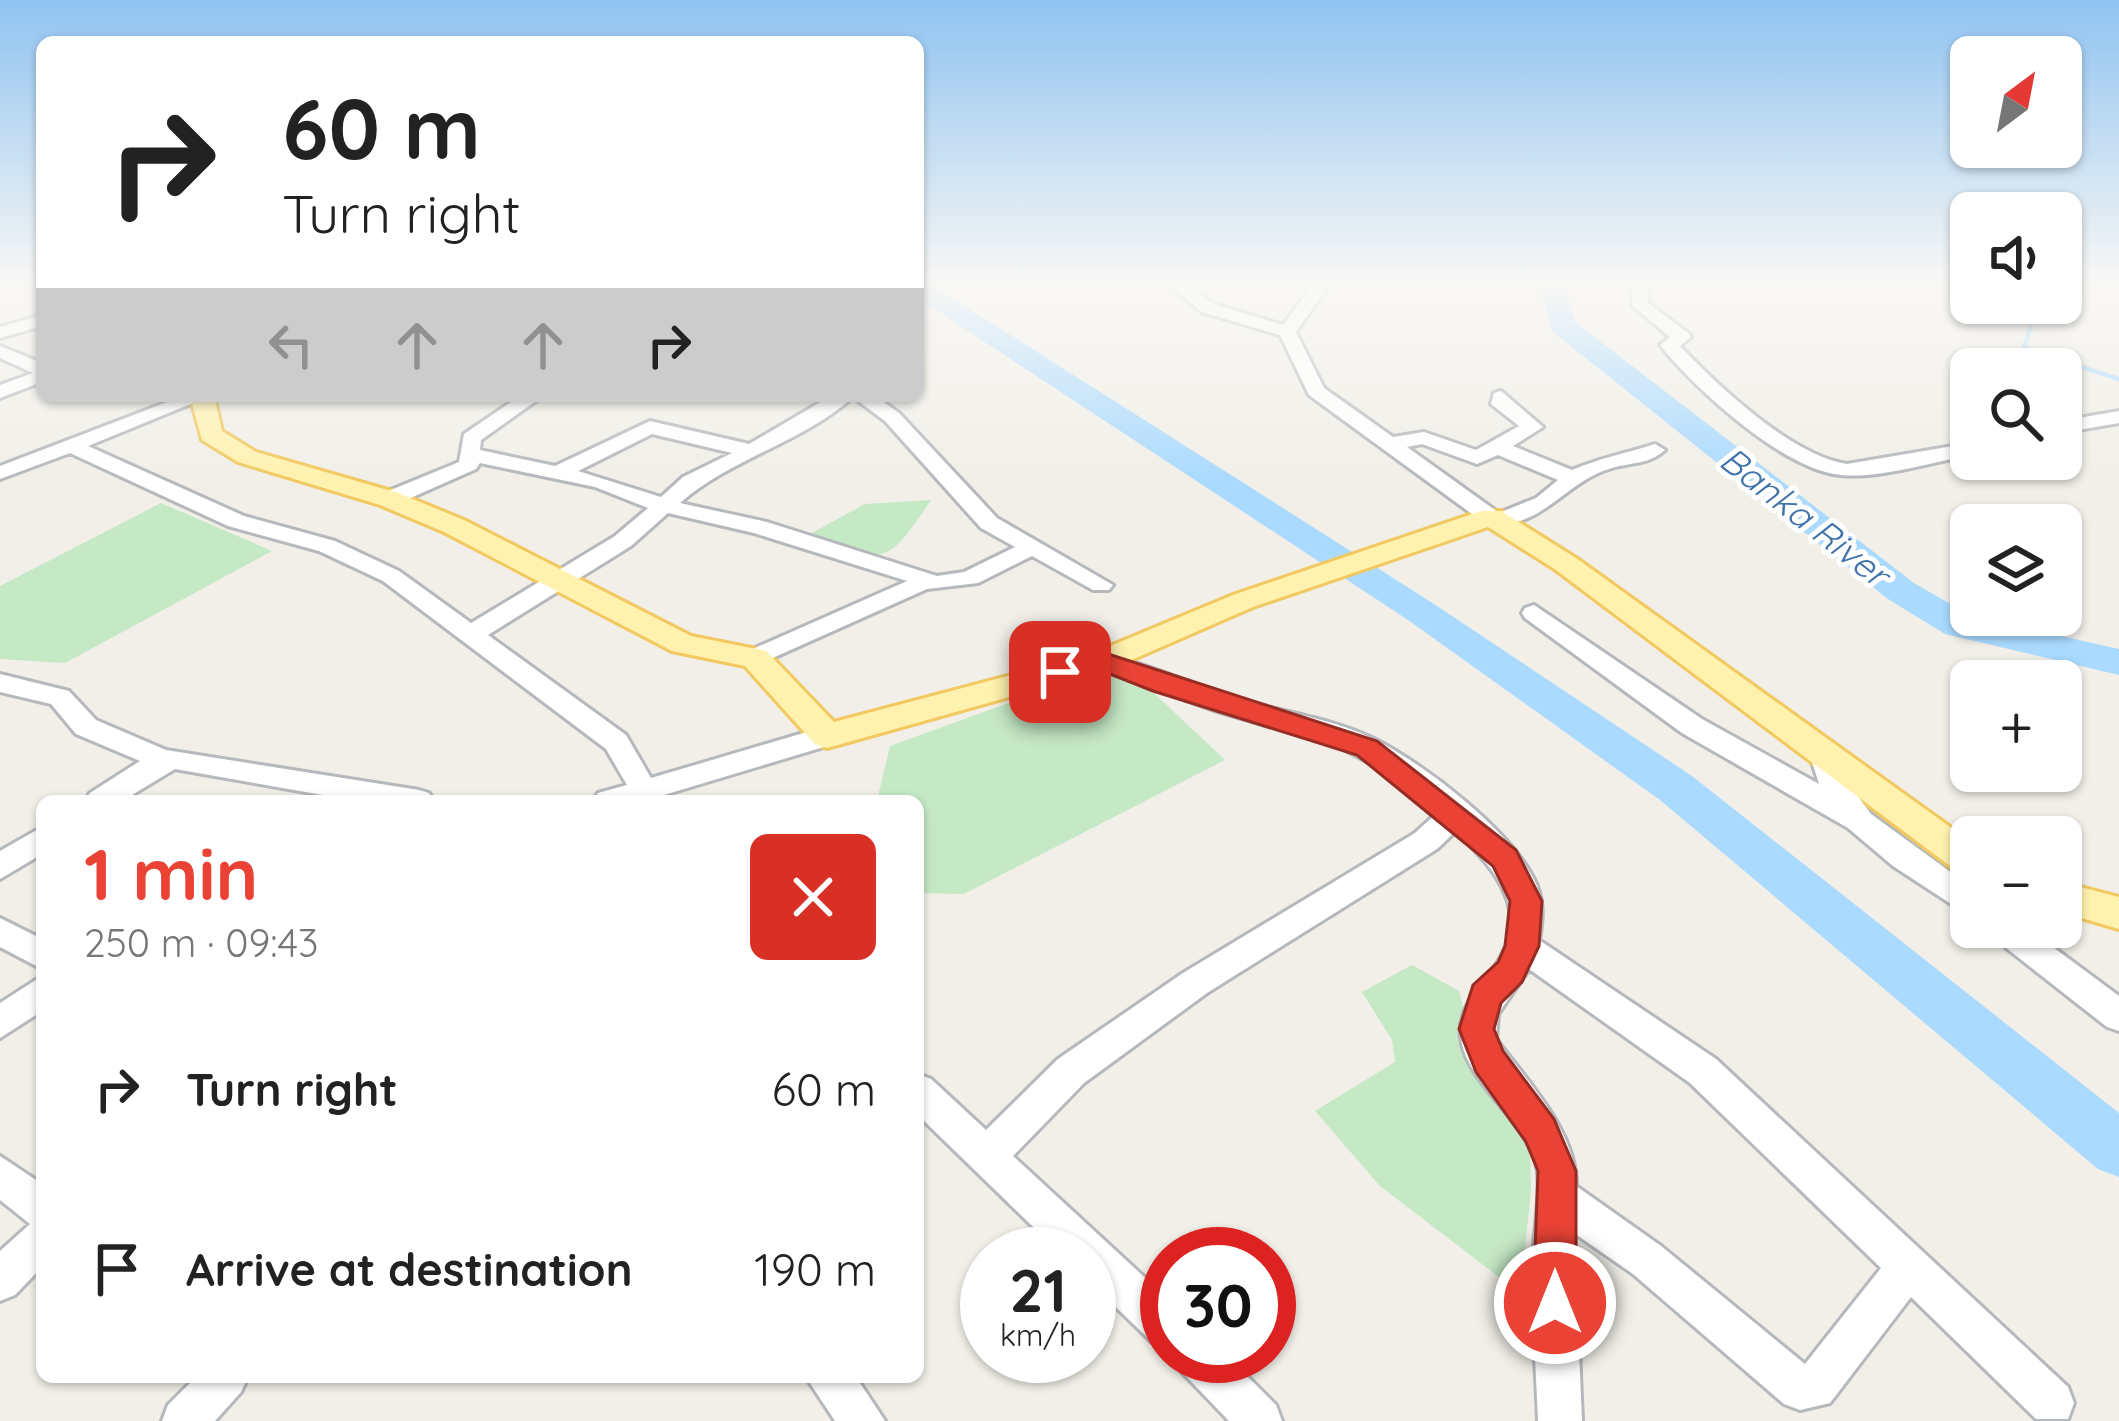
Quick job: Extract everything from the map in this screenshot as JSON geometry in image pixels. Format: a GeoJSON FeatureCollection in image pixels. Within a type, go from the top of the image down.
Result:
{"type":"FeatureCollection","features":[{"type":"Feature","properties":{"kind":"main road"},"geometry":{"type":"LineString","coordinates":[[203,402],[211,435],[247,457],[388,499],[454,526],[683,644],[755,658],[827,736],[1102,661],[1243,601],[1496,518],[1950,847]]}},
{"type":"Feature","properties":{"kind":"main road"},"geometry":{"type":"LineString","coordinates":[[2082,903],[2119,913]]}},
{"type":"Feature","properties":{"kind":"street"},"geometry":{"type":"LineString","coordinates":[[1290,347],[1316,391],[1496,518],[1544,503],[1573,478],[1655,450]]}},
{"type":"Feature","properties":{"kind":"street"},"geometry":{"type":"LineString","coordinates":[[1671,347],[1717,392],[1825,467],[1847,470],[1950,453]]}},
{"type":"Feature","properties":{"kind":"street"},"geometry":{"type":"LineString","coordinates":[[0,351],[36,370]]}},
{"type":"Feature","properties":{"kind":"street"},"geometry":{"type":"LineString","coordinates":[[0,392],[36,376]]}},
{"type":"Feature","properties":{"kind":"street"},"geometry":{"type":"LineString","coordinates":[[1390,444],[1424,438],[1470,458],[1499,448],[1533,427],[1501,404],[1502,397]]}},
{"type":"Feature","properties":{"kind":"street"},"geometry":{"type":"LineString","coordinates":[[0,473],[76,448],[187,402]]}},
{"type":"Feature","properties":{"kind":"street"},"geometry":{"type":"LineString","coordinates":[[388,499],[458,472],[473,455],[471,438],[478,430],[523,402]]}},
{"type":"Feature","properties":{"kind":"street"},"geometry":{"type":"LineString","coordinates":[[471,634],[623,541],[691,482],[834,402]]}},
{"type":"Feature","properties":{"kind":"street"},"geometry":{"type":"LineString","coordinates":[[871,402],[892,417],[978,514],[1028,549],[1101,585]]}},
{"type":"Feature","properties":{"kind":"street"},"geometry":{"type":"LineString","coordinates":[[2082,423],[2119,417]]}},
{"type":"Feature","properties":{"kind":"street"},"geometry":{"type":"LineString","coordinates":[[556,472],[650,427],[751,452]]}},
{"type":"Feature","properties":{"kind":"street"},"geometry":{"type":"LineString","coordinates":[[76,448],[236,521],[357,559],[392,576],[616,742],[628,795]]}},
{"type":"Feature","properties":{"kind":"street"},"geometry":{"type":"LineString","coordinates":[[1499,448],[1573,478]]}},
{"type":"Feature","properties":{"kind":"street"},"geometry":{"type":"LineString","coordinates":[[473,455],[759,526],[888,565],[924,582],[952,584],[1028,549]]}},
{"type":"Feature","properties":{"kind":"street"},"geometry":{"type":"LineString","coordinates":[[755,658],[924,582]]}},
{"type":"Feature","properties":{"kind":"street"},"geometry":{"type":"LineString","coordinates":[[1534,614],[1692,726],[1858,820],[1950,888]]}},
{"type":"Feature","properties":{"kind":"street"},"geometry":{"type":"LineString","coordinates":[[1102,661],[1162,685],[1367,748],[1454,815],[1518,875],[1526,901],[1522,946],[1510,972],[1486,996],[1477,1029],[1489,1061],[1541,1131],[1557,1171],[1552,1264],[1560,1421]]}},
{"type":"Feature","properties":{"kind":"street"},"geometry":{"type":"LineString","coordinates":[[2,685],[60,698],[86,727],[163,760],[323,793]]}},
{"type":"Feature","properties":{"kind":"street"},"geometry":{"type":"LineString","coordinates":[[635,795],[827,736]]}},
{"type":"Feature","properties":{"kind":"street"},"geometry":{"type":"LineString","coordinates":[[1823,755],[1828,784],[1858,820]]}},
{"type":"Feature","properties":{"kind":"street"},"geometry":{"type":"LineString","coordinates":[[109,795],[163,760]]}},
{"type":"Feature","properties":{"kind":"street"},"geometry":{"type":"LineString","coordinates":[[986,1157],[1071,1071],[1195,983],[1426,841],[1454,815]]}},
{"type":"Feature","properties":{"kind":"street"},"geometry":{"type":"LineString","coordinates":[[0,867],[36,843]]}},
{"type":"Feature","properties":{"kind":"street"},"geometry":{"type":"LineString","coordinates":[[0,932],[36,953]]}},
{"type":"Feature","properties":{"kind":"street"},"geometry":{"type":"LineString","coordinates":[[1522,946],[1703,1071],[1906,1270],[2052,1403]]}},
{"type":"Feature","properties":{"kind":"street"},"geometry":{"type":"LineString","coordinates":[[2030,948],[2119,1016]]}},
{"type":"Feature","properties":{"kind":"street"},"geometry":{"type":"LineString","coordinates":[[0,1023],[36,996]]}},
{"type":"Feature","properties":{"kind":"street"},"geometry":{"type":"LineString","coordinates":[[924,1097],[1140,1302]]}},
{"type":"Feature","properties":{"kind":"street"},"geometry":{"type":"LineString","coordinates":[[0,1175],[36,1204]]}},
{"type":"Feature","properties":{"kind":"street"},"geometry":{"type":"LineString","coordinates":[[1558,1198],[1647,1260],[1800,1388],[1814,1388],[1906,1270]]}},
{"type":"Feature","properties":{"kind":"street"},"geometry":{"type":"LineString","coordinates":[[0,1280],[36,1245]]}},
{"type":"Feature","properties":{"kind":"street"},"geometry":{"type":"LineString","coordinates":[[184,1421],[220,1383]]}},
{"type":"Feature","properties":{"kind":"street"},"geometry":{"type":"LineString","coordinates":[[832,1383],[863,1421]]}},
{"type":"Feature","properties":{"kind":"street"},"geometry":{"type":"LineString","coordinates":[[1223,1383],[1260,1421]]}},
{"type":"Feature","properties":{"kind":"green space"},"geometry":{"type":"Polygon","coordinates":[[[931,500],[903,538],[882,554],[855,550],[812,533],[865,504],[931,500]]]}},
{"type":"Feature","properties":{"kind":"green space"},"geometry":{"type":"Polygon","coordinates":[[[161,503],[272,551],[65,663],[0,659],[0,586],[161,503]]]}},
{"type":"Feature","properties":{"kind":"green space"},"geometry":{"type":"Polygon","coordinates":[[[1121,662],[1225,760],[964,894],[924,893],[924,795],[878,795],[890,746],[1121,662]]]}},
{"type":"Feature","properties":{"kind":"green space"},"geometry":{"type":"Polygon","coordinates":[[[1412,965],[1459,991],[1472,1042],[1530,1139],[1531,1191],[1521,1286],[1499,1277],[1380,1186],[1315,1111],[1395,1062],[1392,1040],[1362,992],[1412,965]]]}},
{"type":"Feature","properties":{"kind":"waterway"},"geometry":{"type":"LineString","coordinates":[[1011,347],[1421,612],[1676,788],[2119,1149]]}},
{"type":"Feature","properties":{"kind":"waterway","name":"Banka River"},"geometry":{"type":"LineString","coordinates":[[1590,347],[1901,591],[1959,625],[2119,662]]}},
{"type":"Feature","properties":{"kind":"waterway"},"geometry":{"type":"LineString","coordinates":[[2024,347],[2119,379]]}},
{"type":"Feature","properties":{"kind":"route"},"geometry":{"type":"LineString","coordinates":[[1060,672],[1102,661],[1162,685],[1367,748],[1505,858],[1524,890],[1522,946],[1510,972],[1486,996],[1477,1029],[1489,1061],[1541,1131],[1557,1171],[1555,1303]]}}]}
